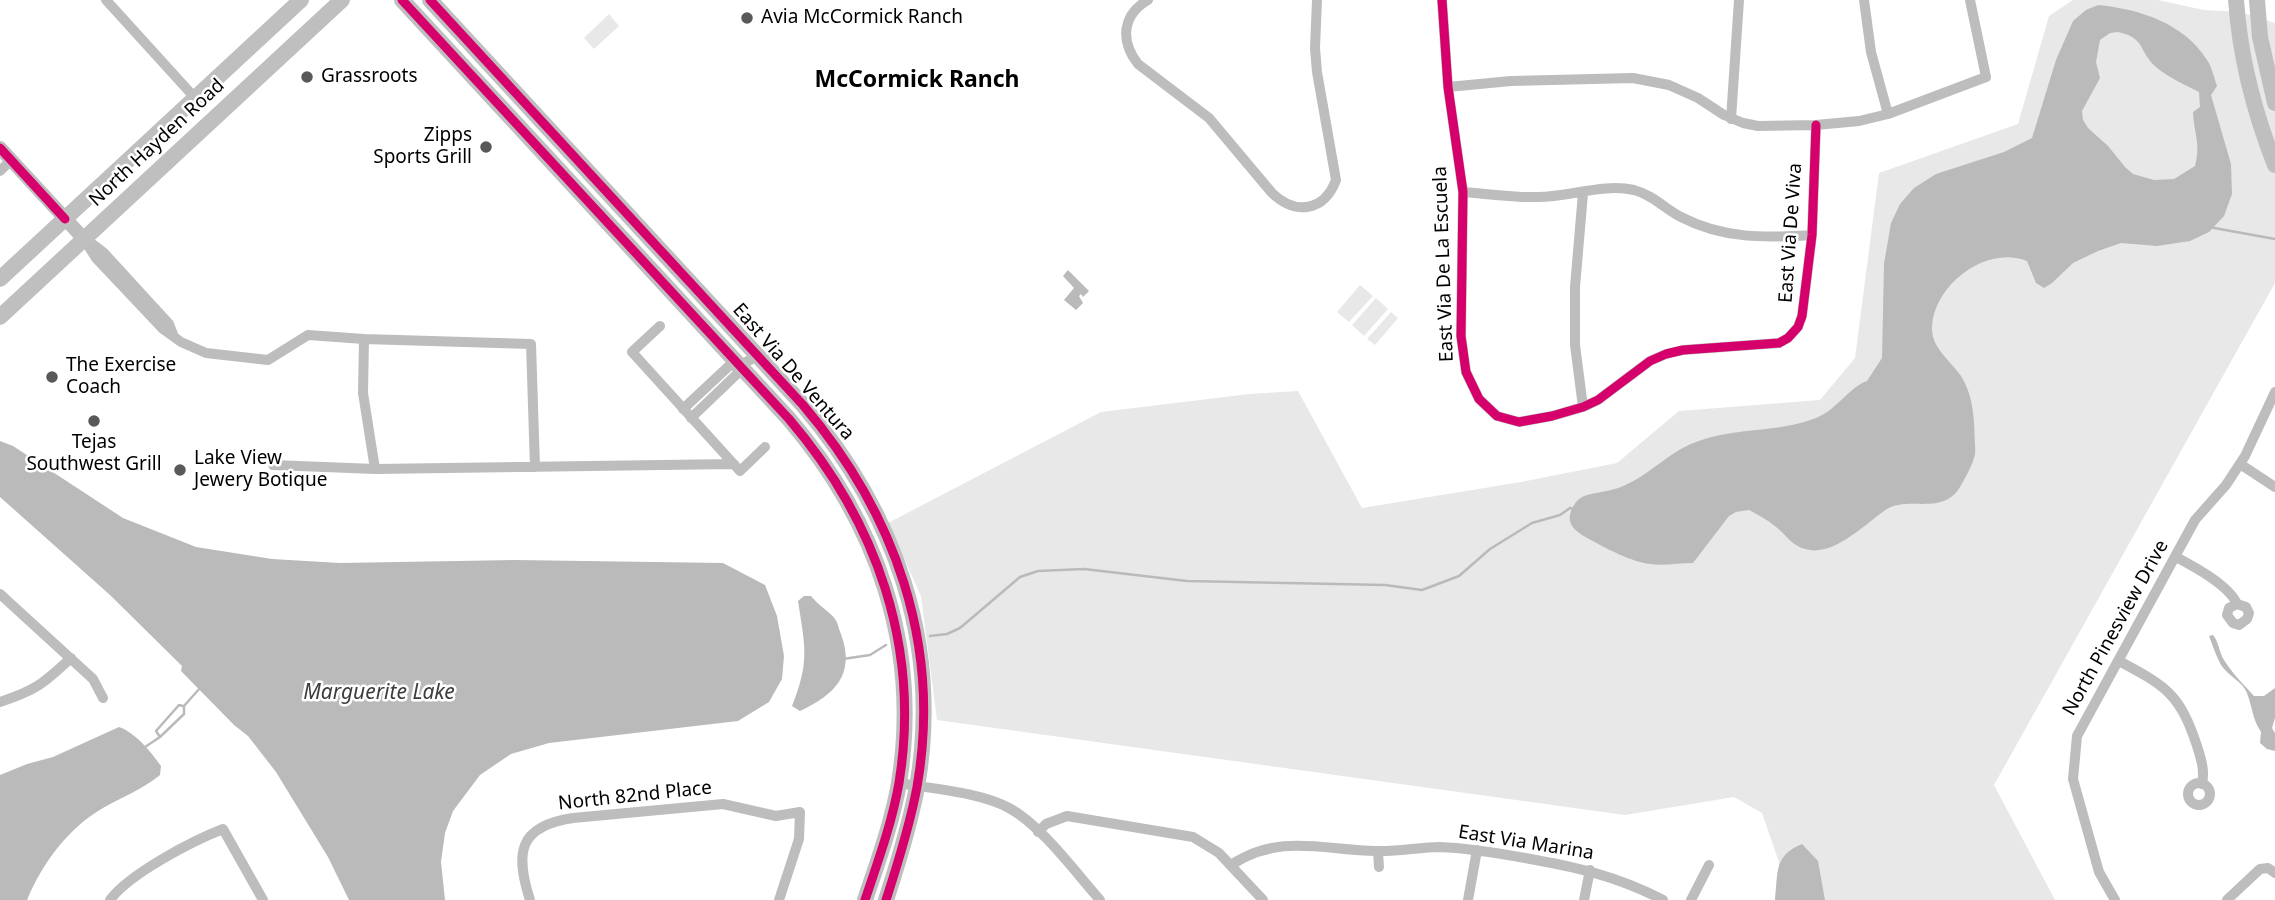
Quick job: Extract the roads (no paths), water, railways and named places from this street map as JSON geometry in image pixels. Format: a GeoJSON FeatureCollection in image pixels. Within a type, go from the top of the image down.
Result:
{"type":"FeatureCollection","features":[{"type":"Feature","properties":{"kind":"main road","name":"North Hayden Road"},"geometry":{"type":"LineString","coordinates":[[0,279],[301,0]]}},
{"type":"Feature","properties":{"kind":"main road","name":"North Hayden Road"},"geometry":{"type":"LineString","coordinates":[[0,317],[342,0]]}},
{"type":"Feature","properties":{"kind":"main road","name":"East Via De Ventura"},"geometry":{"type":"LineString","coordinates":[[402,0],[789,419],[824,463],[854,510],[889,599],[902,670],[904,722],[899,783],[886,838],[865,900]]}},
{"type":"Feature","properties":{"kind":"main road","name":"East Via De Ventura"},"geometry":{"type":"LineString","coordinates":[[430,0],[819,425],[870,499],[894,554],[910,604],[920,659],[923,718],[917,786],[890,899]]}},
{"type":"Feature","properties":{"kind":"main road"},"geometry":{"type":"LineString","coordinates":[[2236,0],[2242,52],[2259,125],[2275,165]]}},
{"type":"Feature","properties":{"kind":"main road"},"geometry":{"type":"LineString","coordinates":[[2257,0],[2260,37],[2275,103]]}},
{"type":"Feature","properties":{"kind":"street"},"geometry":{"type":"LineString","coordinates":[[106,0],[196,99]]}},
{"type":"Feature","properties":{"kind":"street"},"geometry":{"type":"LineString","coordinates":[[1148,0],[1138,6],[1127,20],[1125,36],[1129,52],[1138,64],[1209,118],[1272,193],[1280,201],[1296,208],[1309,207],[1320,202],[1336,180],[1317,72],[1317,0]]}},
{"type":"Feature","properties":{"kind":"street","name":"East Via De La Escuela"},"geometry":{"type":"LineString","coordinates":[[1442,0],[1448,87],[1463,192],[1461,336],[1466,372],[1479,399],[1497,415],[1519,422],[1583,407]]}},
{"type":"Feature","properties":{"kind":"street"},"geometry":{"type":"LineString","coordinates":[[1731,118],[1739,0]]}},
{"type":"Feature","properties":{"kind":"street"},"geometry":{"type":"LineString","coordinates":[[1864,0],[1871,52],[1888,114]]}},
{"type":"Feature","properties":{"kind":"street"},"geometry":{"type":"LineString","coordinates":[[1448,87],[1511,81],[1633,78],[1670,85],[1698,97],[1731,118],[1758,126],[1860,121],[1888,114],[1986,77],[1970,0]]}},
{"type":"Feature","properties":{"kind":"street","name":"East Via De Viva"},"geometry":{"type":"LineString","coordinates":[[1583,407],[1598,400],[1650,360],[1666,354],[1683,350],[1779,343],[1798,327],[1802,316],[1812,235],[1816,125]]}},
{"type":"Feature","properties":{"kind":"street"},"geometry":{"type":"LineString","coordinates":[[0,148],[84,239],[96,258],[163,329],[206,353],[268,360],[308,335],[531,344],[535,467]]}},
{"type":"Feature","properties":{"kind":"street"},"geometry":{"type":"LineString","coordinates":[[0,171],[11,160]]}},
{"type":"Feature","properties":{"kind":"street"},"geometry":{"type":"LineString","coordinates":[[1463,192],[1538,197],[1617,187],[1637,191],[1657,200],[1678,216],[1703,227],[1738,236],[1762,238],[1812,235]]}},
{"type":"Feature","properties":{"kind":"street"},"geometry":{"type":"LineString","coordinates":[[1583,193],[1575,299],[1575,345],[1583,407]]}},
{"type":"Feature","properties":{"kind":"street"},"geometry":{"type":"LineString","coordinates":[[660,326],[632,352],[740,471],[765,447]]}},
{"type":"Feature","properties":{"kind":"street"},"geometry":{"type":"LineString","coordinates":[[364,339],[363,393],[375,469]]}},
{"type":"Feature","properties":{"kind":"street"},"geometry":{"type":"LineString","coordinates":[[683,409],[729,366],[740,365],[758,356]]}},
{"type":"Feature","properties":{"kind":"street"},"geometry":{"type":"LineString","coordinates":[[691,418],[737,374],[740,365]]}},
{"type":"Feature","properties":{"kind":"street","name":"North Pinesview Drive"},"geometry":{"type":"LineString","coordinates":[[2115,900],[2099,872],[2073,779],[2077,736],[2195,520],[2240,464],[2275,393]]}},
{"type":"Feature","properties":{"kind":"street"},"geometry":{"type":"LineString","coordinates":[[273,465],[375,469],[734,464]]}},
{"type":"Feature","properties":{"kind":"street"},"geometry":{"type":"LineString","coordinates":[[2240,464],[2275,487]]}},
{"type":"Feature","properties":{"kind":"street"},"geometry":{"type":"LineString","coordinates":[[2176,556],[2230,594],[2237,604]]}},
{"type":"Feature","properties":{"kind":"street"},"geometry":{"type":"LineString","coordinates":[[0,594],[93,679],[103,698]]}},
{"type":"Feature","properties":{"kind":"street"},"geometry":{"type":"LineString","coordinates":[[0,702],[28,693],[42,685],[71,658]]}},
{"type":"Feature","properties":{"kind":"street"},"geometry":{"type":"LineString","coordinates":[[2119,661],[2159,683],[2178,702],[2189,722],[2203,765],[2202,784]]}},
{"type":"Feature","properties":{"kind":"street"},"geometry":{"type":"LineString","coordinates":[[899,783],[989,800],[1009,808],[1038,832],[1100,900]]}},
{"type":"Feature","properties":{"kind":"street","name":"North 82nd Place"},"geometry":{"type":"LineString","coordinates":[[530,900],[521,864],[524,846],[529,838],[550,822],[723,804],[776,816],[800,812],[799,839],[779,900]]}},
{"type":"Feature","properties":{"kind":"street"},"geometry":{"type":"LineString","coordinates":[[1038,832],[1045,824],[1066,816],[1193,837],[1231,865],[1263,900]]}},
{"type":"Feature","properties":{"kind":"street"},"geometry":{"type":"LineString","coordinates":[[110,900],[130,881],[199,838],[223,829],[262,900]]}},
{"type":"Feature","properties":{"kind":"street","name":"East Via Marina"},"geometry":{"type":"LineString","coordinates":[[1231,865],[1251,852],[1284,845],[1378,852],[1420,847],[1477,850],[1590,870],[1622,880],[1663,900]]}},
{"type":"Feature","properties":{"kind":"street"},"geometry":{"type":"LineString","coordinates":[[1468,900],[1477,850]]}},
{"type":"Feature","properties":{"kind":"street"},"geometry":{"type":"LineString","coordinates":[[1378,852],[1379,867]]}},
{"type":"Feature","properties":{"kind":"street"},"geometry":{"type":"LineString","coordinates":[[1691,900],[1709,865]]}},
{"type":"Feature","properties":{"kind":"street"},"geometry":{"type":"LineString","coordinates":[[2227,900],[2264,867],[2275,873]]}},
{"type":"Feature","properties":{"kind":"street"},"geometry":{"type":"LineString","coordinates":[[1584,900],[1590,870]]}},
{"type":"Feature","properties":{"kind":"water"},"geometry":{"type":"Polygon","coordinates":[[[2098,5],[2144,14],[2173,27],[2197,47],[2209,63],[2217,86],[2211,95],[2231,164],[2232,194],[2224,216],[2209,232],[2190,241],[2157,246],[2121,243],[2073,263],[2044,288],[2036,283],[2027,261],[2012,257],[1980,264],[1952,283],[1935,311],[1933,335],[1938,348],[1961,376],[1969,392],[1974,417],[1975,450],[1968,473],[1953,496],[1934,503],[1893,506],[1842,542],[1819,550],[1807,550],[1796,545],[1773,524],[1749,510],[1736,512],[1729,516],[1693,563],[1655,565],[1635,561],[1597,544],[1574,528],[1570,515],[1582,497],[1629,484],[1676,452],[1696,442],[1726,434],[1802,423],[1816,418],[1867,381],[1882,358],[1884,264],[1891,223],[1900,204],[1914,188],[1936,174],[2004,152],[2032,138],[2056,60],[2073,21],[2086,10],[2098,5]],[[2110,33],[2100,40],[2096,62],[2100,78],[2082,111],[2083,120],[2133,174],[2154,180],[2174,179],[2195,166],[2197,145],[2193,112],[2200,107],[2199,92],[2156,67],[2138,41],[2127,35],[2110,33]]]}},
{"type":"Feature","properties":{"kind":"water"},"geometry":{"type":"Polygon","coordinates":[[[1068,270],[1089,291],[1083,297],[1081,294],[1079,296],[1083,303],[1076,310],[1064,300],[1074,288],[1063,276],[1068,270]]]}},
{"type":"Feature","properties":{"kind":"water","name":"Marguerite Lake"},"geometry":{"type":"Polygon","coordinates":[[[0,441],[13,446],[123,518],[196,547],[272,559],[340,563],[515,560],[723,563],[765,585],[777,616],[784,656],[782,679],[769,702],[738,721],[549,743],[511,754],[480,775],[453,811],[445,833],[441,862],[445,900],[349,900],[328,857],[276,772],[248,736],[181,671],[182,666],[110,595],[0,497],[0,441]]]}},
{"type":"Feature","properties":{"kind":"water"},"geometry":{"type":"Polygon","coordinates":[[[804,596],[811,596],[835,619],[845,648],[846,661],[844,672],[832,690],[800,711],[792,706],[804,665],[798,601],[804,596]]]}},
{"type":"Feature","properties":{"kind":"water"},"geometry":{"type":"Polygon","coordinates":[[[2213,635],[2227,665],[2254,696],[2264,696],[2275,688],[2275,718],[2272,728],[2275,733],[2275,751],[2260,743],[2261,732],[2247,693],[2221,665],[2209,636],[2213,635]]]}},
{"type":"Feature","properties":{"kind":"water"},"geometry":{"type":"Polygon","coordinates":[[[119,727],[137,738],[148,749],[161,766],[160,775],[90,816],[78,826],[48,860],[27,900],[0,900],[0,775],[53,757],[119,727]]]}},
{"type":"Feature","properties":{"kind":"water"},"geometry":{"type":"Polygon","coordinates":[[[1802,844],[1818,861],[1825,900],[1775,900],[1777,873],[1782,859],[1793,848],[1802,844]]]}},
{"type":"Feature","properties":{"kind":"waterway"},"geometry":{"type":"LineString","coordinates":[[2209,227],[2275,239]]}},
{"type":"Feature","properties":{"kind":"waterway"},"geometry":{"type":"LineString","coordinates":[[930,636],[947,634],[960,628],[1020,577],[1038,571],[1084,569],[1187,581],[1385,585],[1422,590],[1459,576],[1490,549],[1532,523],[1573,509]]}},
{"type":"Feature","properties":{"kind":"waterway"},"geometry":{"type":"LineString","coordinates":[[843,659],[870,655],[886,645]]}},
{"type":"Feature","properties":{"kind":"waterway"},"geometry":{"type":"LineString","coordinates":[[145,747],[184,714],[184,706],[200,688]]}},
{"type":"Feature","properties":{"kind":"waterway"},"geometry":{"type":"LineString","coordinates":[[160,737],[156,731],[179,705],[183,706]]}},
{"type":"Feature","properties":{"kind":"place","name":"Avia McCormick Ranch"},"geometry":{"type":"Point","coordinates":[747,18]}},
{"type":"Feature","properties":{"kind":"place","name":"Grassroots"},"geometry":{"type":"Point","coordinates":[307,77]}},
{"type":"Feature","properties":{"kind":"place","name":"Zipps Sports Grill"},"geometry":{"type":"Point","coordinates":[486,147]}},
{"type":"Feature","properties":{"kind":"place","name":"The Exercise Coach"},"geometry":{"type":"Point","coordinates":[52,377]}},
{"type":"Feature","properties":{"kind":"place","name":"Tejas Southwest Grill"},"geometry":{"type":"Point","coordinates":[94,421]}},
{"type":"Feature","properties":{"kind":"place","name":"Lake View Jewery Botique"},"geometry":{"type":"Point","coordinates":[180,470]}},
{"type":"Feature","properties":{"kind":"district","name":"McCormick Ranch"},"geometry":{"type":"Point","coordinates":[917,80]}}]}
